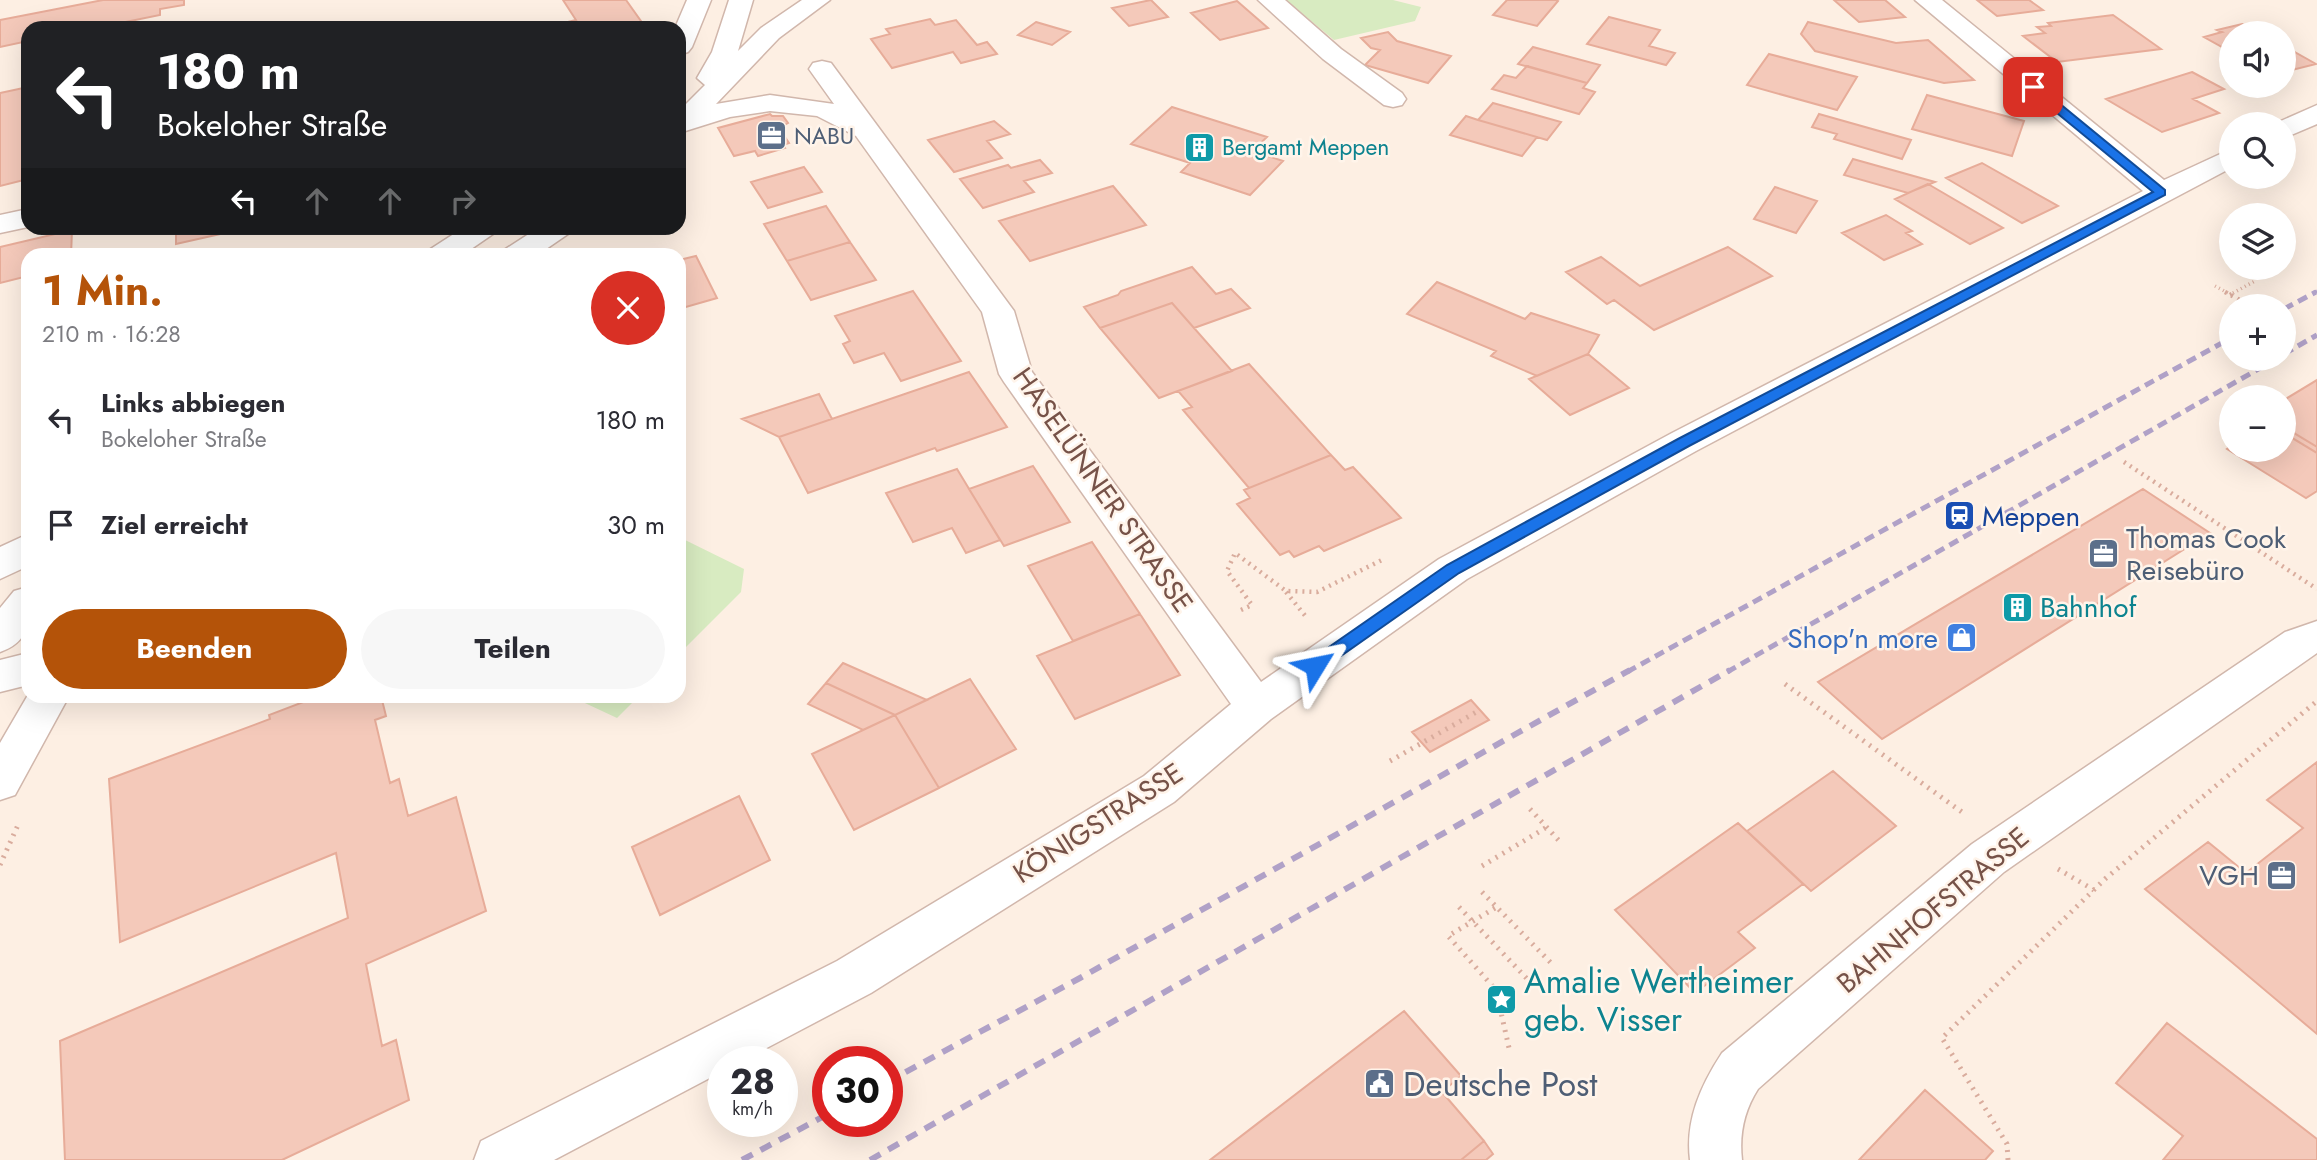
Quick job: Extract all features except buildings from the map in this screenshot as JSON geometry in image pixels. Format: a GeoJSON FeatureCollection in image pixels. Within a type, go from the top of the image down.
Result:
{"type":"FeatureCollection","features":[{"type":"Feature","properties":{"kind":"street"},"geometry":{"type":"LineString","coordinates":[[686,31],[699,0]]}},
{"type":"Feature","properties":{"kind":"street"},"geometry":{"type":"LineString","coordinates":[[686,116],[725,52],[741,0]]}},
{"type":"Feature","properties":{"kind":"street"},"geometry":{"type":"LineString","coordinates":[[686,120],[770,33],[818,0]]}},
{"type":"Feature","properties":{"kind":"street"},"geometry":{"type":"LineString","coordinates":[[1270,0],[1332,54],[1394,99]]}},
{"type":"Feature","properties":{"kind":"street"},"geometry":{"type":"LineString","coordinates":[[1927,0],[2161,192]]}},
{"type":"Feature","properties":{"kind":"street","name":"HASELÜNNER STRASSE"},"geometry":{"type":"LineString","coordinates":[[822,69],[998,312],[1016,374],[1256,707]]}},
{"type":"Feature","properties":{"kind":"street","name":"HASELÜNNER STRASSE"},"geometry":{"type":"LineString","coordinates":[[686,124],[713,113],[770,103],[823,108],[866,130]]}},
{"type":"Feature","properties":{"kind":"street"},"geometry":{"type":"LineString","coordinates":[[2296,124],[2317,113]]}},
{"type":"Feature","properties":{"kind":"street","name":"KÖNIGSTRASSE"},"geometry":{"type":"LineString","coordinates":[[499,1160],[854,977],[1159,789],[1256,707],[1453,569],[1684,442],[2219,163]]}},
{"type":"Feature","properties":{"kind":"street"},"geometry":{"type":"LineString","coordinates":[[0,225],[21,220]]}},
{"type":"Feature","properties":{"kind":"street"},"geometry":{"type":"LineString","coordinates":[[452,248],[472,235]]}},
{"type":"Feature","properties":{"kind":"street"},"geometry":{"type":"LineString","coordinates":[[527,248],[546,235]]}},
{"type":"Feature","properties":{"kind":"street"},"geometry":{"type":"LineString","coordinates":[[0,565],[21,552]]}},
{"type":"Feature","properties":{"kind":"street","name":"BAHNHOFSTRASSE"},"geometry":{"type":"LineString","coordinates":[[1716,1160],[1714,1145],[1722,1099],[1740,1071],[1988,858],[2299,643],[2317,637]]}},
{"type":"Feature","properties":{"kind":"street"},"geometry":{"type":"LineString","coordinates":[[0,676],[21,670]]}},
{"type":"Feature","properties":{"kind":"street"},"geometry":{"type":"LineString","coordinates":[[0,782],[45,703]]}},
{"type":"Feature","properties":{"kind":"path"},"geometry":{"type":"LineString","coordinates":[[2232,294],[2255,281]]}},
{"type":"Feature","properties":{"kind":"path"},"geometry":{"type":"LineString","coordinates":[[2215,286],[2228,294]]}},
{"type":"Feature","properties":{"kind":"path"},"geometry":{"type":"LineString","coordinates":[[2124,462],[2317,589]]}},
{"type":"Feature","properties":{"kind":"path"},"geometry":{"type":"LineString","coordinates":[[1252,605],[1227,571],[1236,553],[1286,591],[1317,592],[1392,555]]}},
{"type":"Feature","properties":{"kind":"path"},"geometry":{"type":"LineString","coordinates":[[1785,684],[1959,811]]}},
{"type":"Feature","properties":{"kind":"path"},"geometry":{"type":"LineString","coordinates":[[2008,1160],[2007,1144],[1942,1038],[2105,879],[2317,701]]}},
{"type":"Feature","properties":{"kind":"path"},"geometry":{"type":"LineString","coordinates":[[1390,761],[1480,710]]}},
{"type":"Feature","properties":{"kind":"path"},"geometry":{"type":"LineString","coordinates":[[1530,809],[1562,844]]}},
{"type":"Feature","properties":{"kind":"path"},"geometry":{"type":"LineString","coordinates":[[1482,866],[1547,827]]}},
{"type":"Feature","properties":{"kind":"path"},"geometry":{"type":"LineString","coordinates":[[1482,891],[1495,908],[1551,963]]}},
{"type":"Feature","properties":{"kind":"path"},"geometry":{"type":"LineString","coordinates":[[1460,907],[1532,984]]}},
{"type":"Feature","properties":{"kind":"path"},"geometry":{"type":"LineString","coordinates":[[1495,908],[1448,936],[1496,990],[1509,1048]]}},
{"type":"Feature","properties":{"kind":"green space"},"geometry":{"type":"Polygon","coordinates":[[[1286,0],[1393,0],[1421,7],[1415,21],[1334,40],[1286,0]]]}},
{"type":"Feature","properties":{"kind":"green space"},"geometry":{"type":"Polygon","coordinates":[[[686,540],[744,569],[741,592],[686,647],[686,540]]]}},
{"type":"Feature","properties":{"kind":"green space"},"geometry":{"type":"Polygon","coordinates":[[[585,703],[632,703],[617,718],[585,703]]]}},
{"type":"Feature","properties":{"kind":"railway"},"geometry":{"type":"LineString","coordinates":[[2313,293],[2317,291]]}},
{"type":"Feature","properties":{"kind":"railway"},"geometry":{"type":"LineString","coordinates":[[2296,303],[2316,292]]}},
{"type":"Feature","properties":{"kind":"railway"},"geometry":{"type":"LineString","coordinates":[[2296,347],[2317,335]]}},
{"type":"Feature","properties":{"kind":"railway"},"geometry":{"type":"LineString","coordinates":[[1627,672],[2219,345]]}},
{"type":"Feature","properties":{"kind":"railway"},"geometry":{"type":"LineString","coordinates":[[1727,672],[2255,371]]}},
{"type":"Feature","properties":{"kind":"railway"},"geometry":{"type":"LineString","coordinates":[[903,1073],[1080,978],[1630,670]]}},
{"type":"Feature","properties":{"kind":"railway"},"geometry":{"type":"LineString","coordinates":[[870,1160],[1730,670]]}},
{"type":"Feature","properties":{"kind":"railway"},"geometry":{"type":"LineString","coordinates":[[742,1160],[812,1123]]}},
{"type":"Feature","properties":{"kind":"place","name":"NABU"},"geometry":{"type":"Point","coordinates":[771,136]}},
{"type":"Feature","properties":{"kind":"place","name":"Bergamt Meppen"},"geometry":{"type":"Point","coordinates":[1199,147]}},
{"type":"Feature","properties":{"kind":"place","name":"Meppen"},"geometry":{"type":"Point","coordinates":[1959,516]}},
{"type":"Feature","properties":{"kind":"place","name":"Thomas Cook Reisebüro"},"geometry":{"type":"Point","coordinates":[2103,554]}},
{"type":"Feature","properties":{"kind":"place","name":"Bahnhof"},"geometry":{"type":"Point","coordinates":[2017,607]}},
{"type":"Feature","properties":{"kind":"place","name":"Shop'n more"},"geometry":{"type":"Point","coordinates":[1961,638]}},
{"type":"Feature","properties":{"kind":"place","name":"VGH"},"geometry":{"type":"Point","coordinates":[2282,875]}},
{"type":"Feature","properties":{"kind":"place","name":"Amalie Wertheimer geb. Visser"},"geometry":{"type":"Point","coordinates":[1501,1000]}},
{"type":"Feature","properties":{"kind":"place","name":"Deutsche Post"},"geometry":{"type":"Point","coordinates":[1380,1084]}},
{"type":"Feature","properties":{"kind":"route"},"geometry":{"type":"LineString","coordinates":[[1315,666],[1453,569],[1684,442],[2161,192],[2033,87]]}}]}
